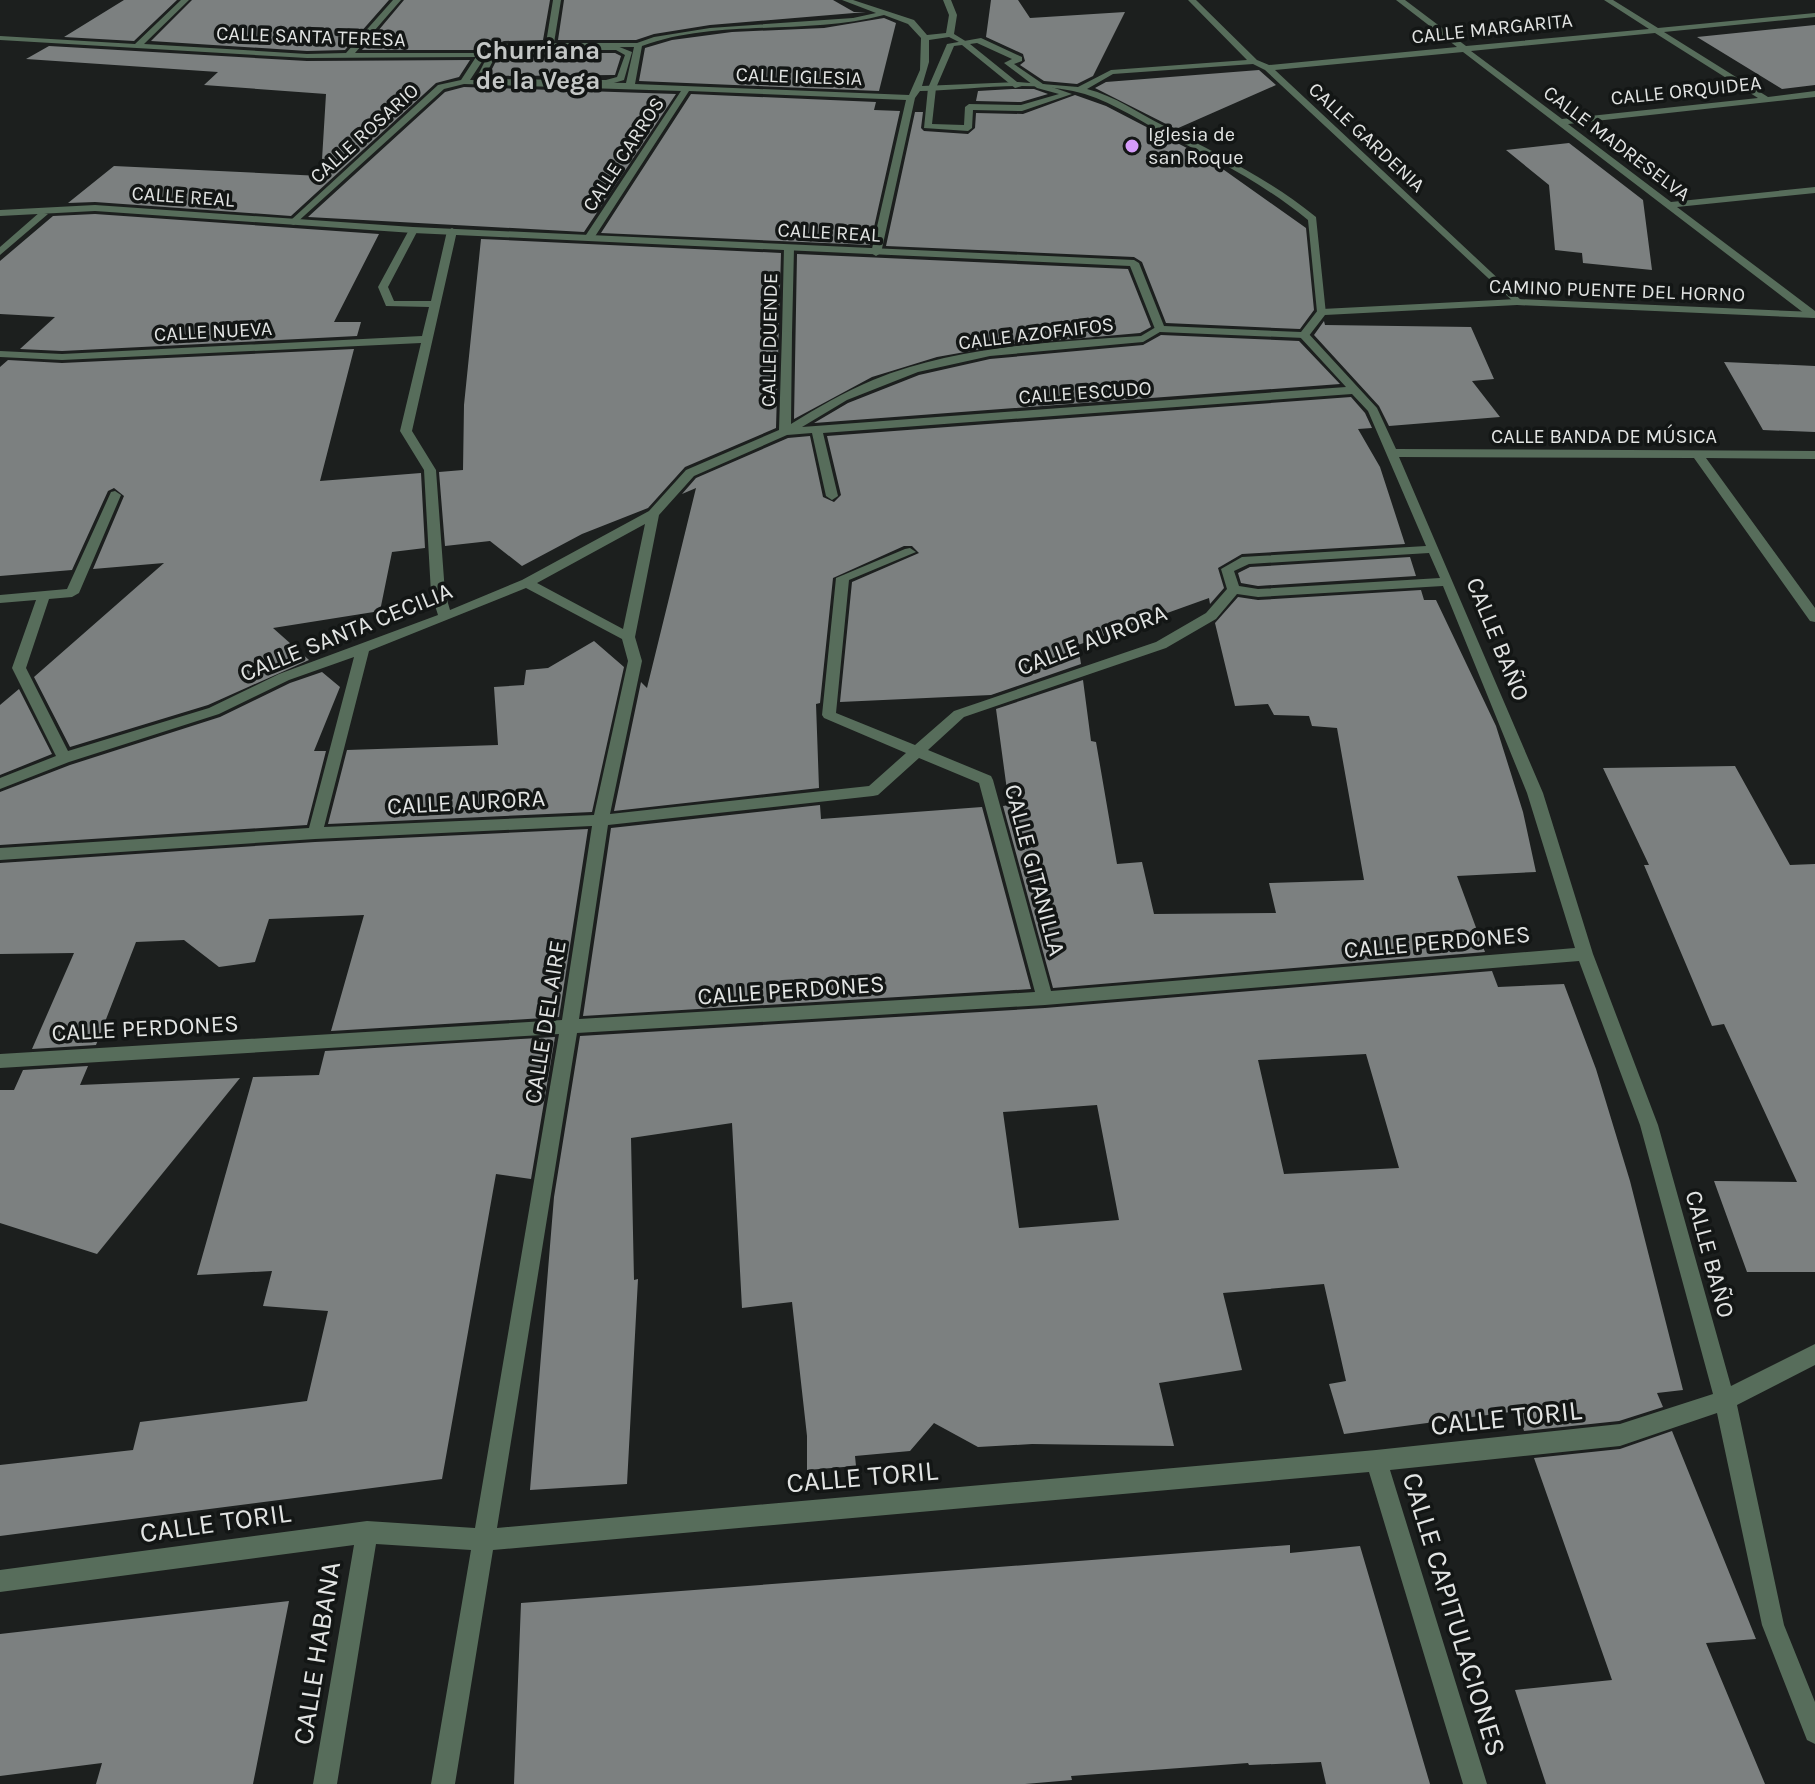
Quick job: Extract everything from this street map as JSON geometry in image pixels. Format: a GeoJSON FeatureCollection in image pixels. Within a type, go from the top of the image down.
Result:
{"type":"FeatureCollection","features":[{"type":"Feature","properties":{"kind":"street"},"geometry":{"type":"LineString","coordinates":[[139,44],[185,0]]}},
{"type":"Feature","properties":{"kind":"street"},"geometry":{"type":"LineString","coordinates":[[348,56],[397,0]]}},
{"type":"Feature","properties":{"kind":"street"},"geometry":{"type":"LineString","coordinates":[[550,45],[557,0]]}},
{"type":"Feature","properties":{"kind":"street"},"geometry":{"type":"LineString","coordinates":[[846,0],[911,22],[925,38],[927,50],[918,89],[911,98],[876,253]]}},
{"type":"Feature","properties":{"kind":"street"},"geometry":{"type":"LineString","coordinates":[[947,0],[953,15],[950,35]]}},
{"type":"Feature","properties":{"kind":"street","name":"CALLE GARDENIA"},"geometry":{"type":"LineString","coordinates":[[1192,0],[1254,62],[1268,68],[1517,302]]}},
{"type":"Feature","properties":{"kind":"street","name":"CALLE MADRESELVA"},"geometry":{"type":"LineString","coordinates":[[1400,0],[1814,315]]}},
{"type":"Feature","properties":{"kind":"street"},"geometry":{"type":"LineString","coordinates":[[1608,0],[1766,99]]}},
{"type":"Feature","properties":{"kind":"street","name":"CALLE SANTA TERESA"},"geometry":{"type":"LineString","coordinates":[[0,38],[348,56],[482,55],[504,46],[638,45],[654,39],[710,30],[853,20],[881,14]]}},
{"type":"Feature","properties":{"kind":"street","name":"CALLE MARGARITA"},"geometry":{"type":"LineString","coordinates":[[1268,68],[1815,15]]}},
{"type":"Feature","properties":{"kind":"street"},"geometry":{"type":"LineString","coordinates":[[925,38],[950,35],[1018,86]]}},
{"type":"Feature","properties":{"kind":"street"},"geometry":{"type":"LineString","coordinates":[[978,40],[1019,59],[1008,63],[1040,86],[1068,94],[1022,108],[969,107],[968,128],[927,126],[932,88],[951,44],[978,40]]}},
{"type":"Feature","properties":{"kind":"street"},"geometry":{"type":"LineString","coordinates":[[630,86],[638,45]]}},
{"type":"Feature","properties":{"kind":"street"},"geometry":{"type":"LineString","coordinates":[[590,48],[617,48],[629,54],[621,78],[607,83],[491,81],[482,75],[491,57],[506,52],[589,53],[590,48]]}},
{"type":"Feature","properties":{"kind":"street"},"geometry":{"type":"LineString","coordinates":[[464,82],[482,55]]}},
{"type":"Feature","properties":{"kind":"street"},"geometry":{"type":"LineString","coordinates":[[1078,90],[1111,72],[1254,62]]}},
{"type":"Feature","properties":{"kind":"street","name":"CALLE IGLESIA"},"geometry":{"type":"LineString","coordinates":[[464,82],[911,98]]}},
{"type":"Feature","properties":{"kind":"street","name":"CALLE ROSARIO"},"geometry":{"type":"LineString","coordinates":[[294,222],[441,87],[464,82]]}},
{"type":"Feature","properties":{"kind":"street"},"geometry":{"type":"LineString","coordinates":[[918,89],[1040,86],[1078,90],[1109,100],[1286,196],[1313,219],[1322,312],[1304,335]]}},
{"type":"Feature","properties":{"kind":"street","name":"CALLE CARROS"},"geometry":{"type":"LineString","coordinates":[[589,238],[686,90]]}},
{"type":"Feature","properties":{"kind":"street","name":"CALLE ORQUIDEA"},"geometry":{"type":"LineString","coordinates":[[1560,122],[1815,94]]}},
{"type":"Feature","properties":{"kind":"street"},"geometry":{"type":"LineString","coordinates":[[1670,205],[1815,190]]}},
{"type":"Feature","properties":{"kind":"street","name":"CALLE REAL"},"geometry":{"type":"LineString","coordinates":[[0,213],[43,214],[60,209],[95,208],[413,230],[1134,263],[1160,329]]}},
{"type":"Feature","properties":{"kind":"street"},"geometry":{"type":"LineString","coordinates":[[0,252],[43,214]]}},
{"type":"Feature","properties":{"kind":"street"},"geometry":{"type":"LineString","coordinates":[[413,230],[383,287],[390,304],[435,304]]}},
{"type":"Feature","properties":{"kind":"street"},"geometry":{"type":"LineString","coordinates":[[445,616],[438,593],[430,470],[406,431],[452,231]]}},
{"type":"Feature","properties":{"kind":"street","name":"CALLE DUENDE"},"geometry":{"type":"LineString","coordinates":[[785,432],[789,248]]}},
{"type":"Feature","properties":{"kind":"street","name":"CAMINO PUENTE DEL HORNO"},"geometry":{"type":"LineString","coordinates":[[1322,312],[1517,302],[1814,315]]}},
{"type":"Feature","properties":{"kind":"street","name":"CALLE AZOFAIFOS"},"geometry":{"type":"LineString","coordinates":[[785,432],[844,397],[905,373],[978,354],[1143,339],[1160,329],[1304,335]]}},
{"type":"Feature","properties":{"kind":"street","name":"CALLE BAÑO"},"geometry":{"type":"LineString","coordinates":[[1304,335],[1373,410],[1535,793],[1585,954],[1649,1125],[1725,1400],[1773,1625],[1815,1732]]}},
{"type":"Feature","properties":{"kind":"street","name":"CALLE NUEVA"},"geometry":{"type":"LineString","coordinates":[[0,354],[62,357],[428,339]]}},
{"type":"Feature","properties":{"kind":"street","name":"CALLE ESCUDO"},"geometry":{"type":"LineString","coordinates":[[653,514],[690,473],[785,432],[1355,390]]}},
{"type":"Feature","properties":{"kind":"street"},"geometry":{"type":"LineString","coordinates":[[817,430],[832,496]]}},
{"type":"Feature","properties":{"kind":"street","name":"CALLE BANDA DE MÚSICA"},"geometry":{"type":"LineString","coordinates":[[1393,453],[1815,455]]}},
{"type":"Feature","properties":{"kind":"street"},"geometry":{"type":"LineString","coordinates":[[1697,454],[1815,618]]}},
{"type":"Feature","properties":{"kind":"street"},"geometry":{"type":"LineString","coordinates":[[0,599],[72,593],[115,495]]}},
{"type":"Feature","properties":{"kind":"street","name":"CALLE SANTA CECILIA"},"geometry":{"type":"LineString","coordinates":[[0,784],[64,758],[214,711],[284,677],[527,583],[653,514]]}},
{"type":"Feature","properties":{"kind":"street","name":"CALLE DEL AIRE"},"geometry":{"type":"LineString","coordinates":[[482,1540],[601,820],[635,661],[628,637],[653,514]]}},
{"type":"Feature","properties":{"kind":"street","name":"CALLE AURORA"},"geometry":{"type":"LineString","coordinates":[[0,854],[315,833],[601,820],[873,791],[959,714],[1161,645],[1211,616],[1234,589],[1227,569],[1247,560],[1434,549]]}},
{"type":"Feature","properties":{"kind":"street"},"geometry":{"type":"LineString","coordinates":[[910,552],[843,578],[829,715],[918,750]]}},
{"type":"Feature","properties":{"kind":"street"},"geometry":{"type":"LineString","coordinates":[[1234,589],[1258,593],[1448,582]]}},
{"type":"Feature","properties":{"kind":"street"},"geometry":{"type":"LineString","coordinates":[[527,583],[628,637]]}},
{"type":"Feature","properties":{"kind":"street"},"geometry":{"type":"LineString","coordinates":[[44,595],[19,668],[64,758]]}},
{"type":"Feature","properties":{"kind":"street"},"geometry":{"type":"LineString","coordinates":[[315,833],[363,648]]}},
{"type":"Feature","properties":{"kind":"street","name":"CALLE GITANILLA"},"geometry":{"type":"LineString","coordinates":[[918,750],[986,780],[1045,998]]}},
{"type":"Feature","properties":{"kind":"street","name":"CALLE PERDONES"},"geometry":{"type":"LineString","coordinates":[[0,1061],[1045,998],[1585,954]]}},
{"type":"Feature","properties":{"kind":"street","name":"CALLE TORIL"},"geometry":{"type":"LineString","coordinates":[[0,1581],[367,1532],[482,1540],[1376,1461],[1620,1435],[1725,1400],[1815,1354]]}},
{"type":"Feature","properties":{"kind":"street","name":"CALLE CAPITULACIONES"},"geometry":{"type":"LineString","coordinates":[[1376,1461],[1475,1784]]}},
{"type":"Feature","properties":{"kind":"street","name":"CALLE HABANA"},"geometry":{"type":"LineString","coordinates":[[325,1784],[367,1532]]}},
{"type":"Feature","properties":{"kind":"street"},"geometry":{"type":"LineString","coordinates":[[443,1784],[482,1540]]}},
{"type":"Feature","properties":{"kind":"building"},"geometry":{"type":"Polygon","coordinates":[[[124,0],[177,0],[134,41],[64,37],[124,0]]]}},
{"type":"Feature","properties":{"kind":"building"},"geometry":{"type":"Polygon","coordinates":[[[192,0],[389,0],[345,50],[307,51],[151,41],[192,0]]]}},
{"type":"Feature","properties":{"kind":"building"},"geometry":{"type":"Polygon","coordinates":[[[404,0],[550,0],[543,40],[504,41],[480,50],[362,50],[404,0]]]}},
{"type":"Feature","properties":{"kind":"building"},"geometry":{"type":"Polygon","coordinates":[[[564,0],[833,0],[854,12],[866,12],[710,25],[636,40],[558,40],[564,0]]]}},
{"type":"Feature","properties":{"kind":"building"},"geometry":{"type":"Polygon","coordinates":[[[991,0],[1018,0],[1030,18],[1125,12],[1093,76],[1077,84],[1044,81],[1020,65],[1025,61],[1023,54],[986,37],[991,0]]]}},
{"type":"Feature","properties":{"kind":"building"},"geometry":{"type":"Polygon","coordinates":[[[884,18],[896,23],[879,91],[639,81],[645,48],[672,40],[732,32],[824,28],[884,18]]]}},
{"type":"Feature","properties":{"kind":"building"},"geometry":{"type":"Polygon","coordinates":[[[1815,25],[1815,85],[1782,89],[1697,37],[1815,25]]]}},
{"type":"Feature","properties":{"kind":"building"},"geometry":{"type":"Polygon","coordinates":[[[49,46],[307,61],[470,60],[459,77],[436,83],[291,216],[95,202],[68,203],[114,166],[321,176],[326,94],[204,85],[218,72],[26,59],[49,46]]]}},
{"type":"Feature","properties":{"kind":"building"},"geometry":{"type":"Polygon","coordinates":[[[595,53],[621,56],[615,75],[494,76],[490,73],[496,61],[508,57],[589,58],[595,53]]]}},
{"type":"Feature","properties":{"kind":"building"},"geometry":{"type":"Polygon","coordinates":[[[1259,70],[1276,85],[1176,129],[1095,88],[1106,82],[1259,70]]]}},
{"type":"Feature","properties":{"kind":"building"},"geometry":{"type":"Polygon","coordinates":[[[464,87],[676,94],[584,232],[308,217],[445,92],[464,87]]]}},
{"type":"Feature","properties":{"kind":"building"},"geometry":{"type":"Polygon","coordinates":[[[1034,89],[1048,94],[1021,102],[976,101],[978,91],[1034,89]]]}},
{"type":"Feature","properties":{"kind":"building"},"geometry":{"type":"Polygon","coordinates":[[[691,94],[876,102],[874,110],[900,111],[870,245],[601,233],[691,94]]]}},
{"type":"Feature","properties":{"kind":"building"},"geometry":{"type":"Polygon","coordinates":[[[1075,95],[1106,106],[1210,160],[1306,228],[1314,310],[1300,329],[1166,323],[1142,262],[1134,257],[886,246],[915,112],[923,112],[921,128],[924,131],[968,134],[975,128],[976,113],[1023,114],[1075,95]]]}},
{"type":"Feature","properties":{"kind":"building"},"geometry":{"type":"Polygon","coordinates":[[[1569,143],[1643,200],[1652,270],[1583,263],[1582,253],[1555,250],[1549,185],[1506,150],[1569,143]]]}},
{"type":"Feature","properties":{"kind":"building"},"geometry":{"type":"Polygon","coordinates":[[[95,214],[379,234],[334,322],[361,322],[357,336],[62,351],[20,349],[55,317],[0,314],[0,261],[53,216],[95,214]]]}},
{"type":"Feature","properties":{"kind":"building"},"geometry":{"type":"Polygon","coordinates":[[[481,239],[781,253],[776,428],[685,467],[648,508],[582,534],[522,566],[490,541],[445,546],[439,472],[463,470],[464,405],[481,239]]]}},
{"type":"Feature","properties":{"kind":"building"},"geometry":{"type":"Polygon","coordinates":[[[797,254],[1128,269],[1151,327],[1140,333],[1004,345],[937,357],[872,377],[794,419],[797,254]]]}},
{"type":"Feature","properties":{"kind":"building"},"geometry":{"type":"Polygon","coordinates":[[[1324,321],[1325,325],[1471,327],[1494,379],[1472,381],[1500,417],[1389,426],[1379,406],[1314,335],[1324,321]]]}},
{"type":"Feature","properties":{"kind":"building"},"geometry":{"type":"Polygon","coordinates":[[[1161,335],[1299,341],[1340,384],[814,423],[848,403],[919,375],[990,359],[1143,345],[1161,335]]]}},
{"type":"Feature","properties":{"kind":"building"},"geometry":{"type":"Polygon","coordinates":[[[354,349],[320,481],[421,473],[425,548],[392,552],[380,611],[273,628],[309,660],[208,705],[70,747],[34,677],[164,563],[93,569],[124,496],[114,488],[108,491],[72,570],[0,576],[0,367],[8,360],[62,363],[354,349]]]}},
{"type":"Feature","properties":{"kind":"building"},"geometry":{"type":"Polygon","coordinates":[[[1724,362],[1815,366],[1815,432],[1763,430],[1724,362]]]}},
{"type":"Feature","properties":{"kind":"building"},"geometry":{"type":"Polygon","coordinates":[[[1351,397],[1365,413],[1372,428],[1358,429],[1380,467],[1405,544],[1242,554],[1218,568],[1224,588],[1210,604],[1209,598],[1078,645],[1081,664],[991,695],[840,702],[852,582],[919,553],[912,546],[904,546],[833,578],[820,703],[816,704],[819,788],[614,811],[641,682],[647,688],[696,488],[682,494],[696,478],[788,438],[810,436],[823,497],[834,502],[841,495],[827,436],[1351,397]]]}},
{"type":"Feature","properties":{"kind":"building"},"geometry":{"type":"Polygon","coordinates":[[[1410,557],[1416,576],[1258,586],[1241,583],[1238,573],[1250,567],[1410,557]]]}},
{"type":"Feature","properties":{"kind":"building"},"geometry":{"type":"Polygon","coordinates":[[[1421,590],[1424,600],[1436,600],[1496,726],[1523,812],[1536,872],[1457,876],[1485,952],[1053,988],[1003,806],[1009,805],[996,709],[1083,680],[1091,741],[1096,742],[1117,864],[1142,862],[1154,914],[1276,913],[1269,883],[1364,880],[1337,728],[1312,726],[1309,716],[1274,715],[1268,704],[1235,706],[1215,623],[1238,597],[1258,600],[1421,590]]]}},
{"type":"Feature","properties":{"kind":"building"},"geometry":{"type":"Polygon","coordinates":[[[594,641],[624,667],[592,812],[328,824],[347,750],[498,745],[494,687],[524,685],[526,670],[548,668],[594,641]]]}},
{"type":"Feature","properties":{"kind":"building"},"geometry":{"type":"Polygon","coordinates":[[[322,672],[340,687],[314,751],[326,751],[307,825],[0,845],[0,792],[70,765],[220,717],[290,683],[322,672]]]}},
{"type":"Feature","properties":{"kind":"building"},"geometry":{"type":"Polygon","coordinates":[[[19,689],[52,754],[0,775],[0,705],[19,689]]]}},
{"type":"Feature","properties":{"kind":"building"},"geometry":{"type":"Polygon","coordinates":[[[1735,766],[1790,865],[1815,864],[1815,1272],[1747,1272],[1714,1181],[1797,1182],[1724,1024],[1712,1026],[1644,865],[1649,865],[1603,768],[1735,766]]]}},
{"type":"Feature","properties":{"kind":"building"},"geometry":{"type":"Polygon","coordinates":[[[820,805],[821,819],[982,807],[1031,989],[583,1016],[611,828],[820,805]]]}},
{"type":"Feature","properties":{"kind":"building"},"geometry":{"type":"Polygon","coordinates":[[[588,829],[559,1017],[331,1031],[364,915],[269,919],[255,962],[219,967],[184,940],[136,942],[96,1045],[32,1049],[74,953],[0,954],[0,863],[315,842],[588,829]]]}},
{"type":"Feature","properties":{"kind":"building"},"geometry":{"type":"Polygon","coordinates":[[[1492,971],[1498,987],[1564,984],[1596,1069],[1630,1181],[1683,1390],[1657,1393],[1663,1407],[1619,1421],[1524,1431],[1518,1411],[1344,1434],[1329,1384],[1346,1381],[1324,1284],[1223,1293],[1242,1370],[1159,1383],[1174,1446],[1032,1444],[978,1447],[934,1423],[910,1451],[855,1456],[856,1466],[807,1470],[807,1436],[792,1302],[742,1308],[732,1123],[631,1138],[634,1280],[638,1279],[627,1484],[530,1490],[554,1197],[580,1036],[1045,1008],[1492,971]],[[1366,1054],[1258,1060],[1284,1174],[1399,1168],[1366,1054]],[[1097,1105],[1003,1112],[1019,1228],[1119,1220],[1097,1105]]]}},
{"type":"Feature","properties":{"kind":"building"},"geometry":{"type":"Polygon","coordinates":[[[555,1037],[531,1179],[496,1174],[442,1479],[0,1536],[0,1465],[133,1450],[140,1422],[307,1401],[328,1311],[263,1306],[272,1271],[197,1275],[253,1077],[319,1075],[325,1051],[555,1037]]]}},
{"type":"Feature","properties":{"kind":"building"},"geometry":{"type":"Polygon","coordinates":[[[88,1066],[80,1085],[240,1078],[97,1254],[0,1223],[0,1090],[14,1090],[23,1070],[88,1066]]]}},
{"type":"Feature","properties":{"kind":"building"},"geometry":{"type":"Polygon","coordinates":[[[1672,1431],[1756,1639],[1706,1643],[1765,1784],[1546,1784],[1515,1690],[1612,1680],[1534,1458],[1620,1449],[1672,1431]]]}},
{"type":"Feature","properties":{"kind":"building"},"geometry":{"type":"Polygon","coordinates":[[[1290,1545],[1290,1553],[1360,1546],[1430,1784],[1326,1784],[1321,1762],[1248,1763],[1071,1776],[1072,1780],[1025,1784],[514,1784],[521,1603],[1290,1545]]]}},
{"type":"Feature","properties":{"kind":"building"},"geometry":{"type":"Polygon","coordinates":[[[289,1601],[253,1784],[96,1784],[102,1763],[0,1776],[0,1634],[289,1601]]]}},
{"type":"Feature","properties":{"kind":"place","name":"Iglesia de san Roque"},"geometry":{"type":"Point","coordinates":[1132,146]}},
{"type":"Feature","properties":{"kind":"district","name":"Churriana de la Vega"},"geometry":{"type":"Point","coordinates":[538,65]}}]}
